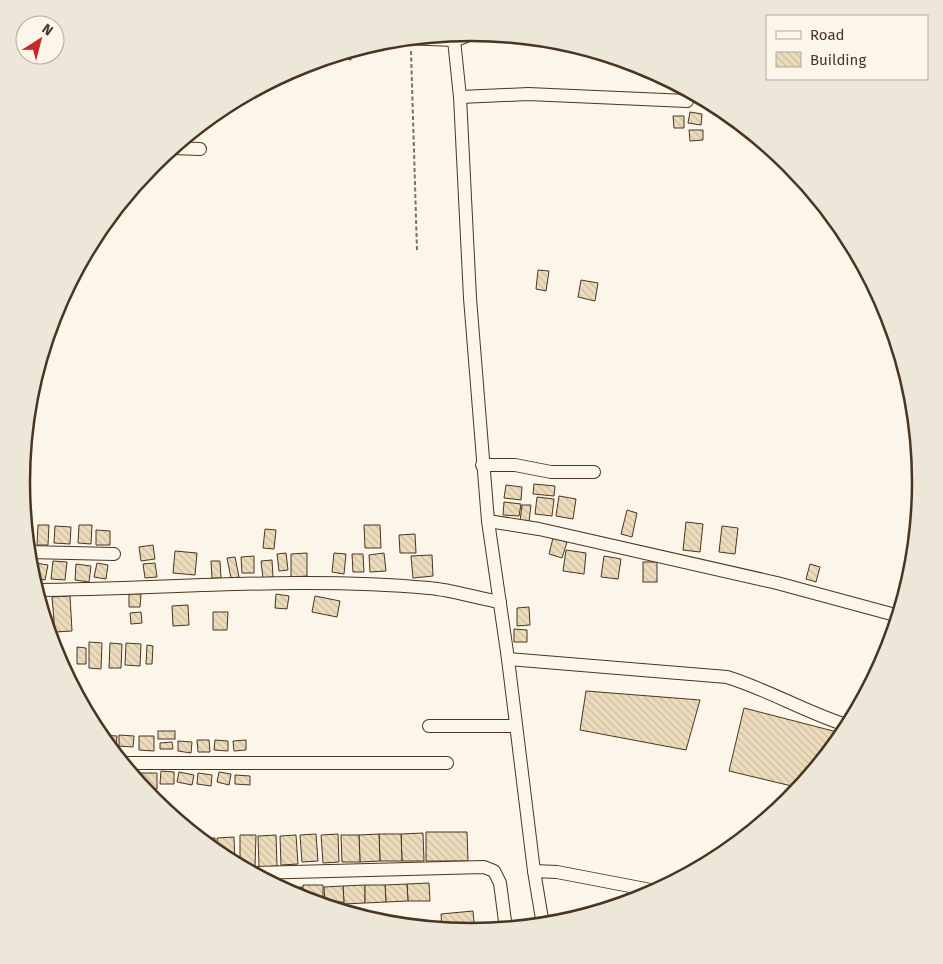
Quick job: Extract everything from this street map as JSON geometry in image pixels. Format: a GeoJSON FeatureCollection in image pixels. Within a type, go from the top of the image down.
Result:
{"type":"FeatureCollection","features":[{"type":"Feature","properties":{"kind":"street"},"geometry":{"type":"LineString","coordinates":[[454,41],[460,97],[470,298],[482,465],[534,871],[542,918]]}},
{"type":"Feature","properties":{"kind":"street"},"geometry":{"type":"LineString","coordinates":[[460,97],[528,94],[687,101]]}},
{"type":"Feature","properties":{"kind":"street"},"geometry":{"type":"LineString","coordinates":[[182,148],[200,149]]}},
{"type":"Feature","properties":{"kind":"street"},"geometry":{"type":"LineString","coordinates":[[482,465],[515,465],[551,472],[594,472]]}},
{"type":"Feature","properties":{"kind":"street"},"geometry":{"type":"LineString","coordinates":[[488,521],[539,529],[778,583],[893,614]]}},
{"type":"Feature","properties":{"kind":"street"},"geometry":{"type":"LineString","coordinates":[[36,552],[114,554]]}},
{"type":"Feature","properties":{"kind":"street"},"geometry":{"type":"LineString","coordinates":[[44,590],[128,590],[205,585],[368,584],[447,590],[500,602]]}},
{"type":"Feature","properties":{"kind":"street"},"geometry":{"type":"LineString","coordinates":[[508,659],[727,677],[753,685],[806,711],[841,723]]}},
{"type":"Feature","properties":{"kind":"street"},"geometry":{"type":"LineString","coordinates":[[429,726],[515,726]]}},
{"type":"Feature","properties":{"kind":"street"},"geometry":{"type":"LineString","coordinates":[[131,763],[447,764]]}},
{"type":"Feature","properties":{"kind":"street"},"geometry":{"type":"LineString","coordinates":[[266,873],[484,867],[494,871],[500,883],[505,922]]}},
{"type":"Feature","properties":{"kind":"street"},"geometry":{"type":"LineString","coordinates":[[534,871],[557,872],[643,889]]}},
{"type":"Feature","properties":{"kind":"path"},"geometry":{"type":"LineString","coordinates":[[409,45],[417,251]]}},
{"type":"Feature","properties":{"kind":"building"},"geometry":{"type":"Polygon","coordinates":[[[690,112],[702,114],[701,125],[688,123],[690,112]]]}},
{"type":"Feature","properties":{"kind":"building"},"geometry":{"type":"Polygon","coordinates":[[[673,116],[684,116],[684,128],[674,128],[673,116]]]}},
{"type":"Feature","properties":{"kind":"building"},"geometry":{"type":"Polygon","coordinates":[[[689,130],[703,130],[703,140],[690,141],[689,130]]]}},
{"type":"Feature","properties":{"kind":"building"},"geometry":{"type":"Polygon","coordinates":[[[538,270],[549,271],[546,291],[536,289],[538,270]]]}},
{"type":"Feature","properties":{"kind":"building"},"geometry":{"type":"Polygon","coordinates":[[[581,280],[598,283],[595,301],[578,297],[581,280]]]}},
{"type":"Feature","properties":{"kind":"building"},"geometry":{"type":"Polygon","coordinates":[[[534,484],[555,486],[554,496],[533,494],[534,484]]]}},
{"type":"Feature","properties":{"kind":"building"},"geometry":{"type":"Polygon","coordinates":[[[506,485],[522,487],[521,500],[504,498],[506,485]]]}},
{"type":"Feature","properties":{"kind":"building"},"geometry":{"type":"Polygon","coordinates":[[[559,496],[576,499],[573,519],[556,516],[559,496]]]}},
{"type":"Feature","properties":{"kind":"building"},"geometry":{"type":"Polygon","coordinates":[[[537,497],[554,499],[552,516],[535,514],[537,497]]]}},
{"type":"Feature","properties":{"kind":"building"},"geometry":{"type":"Polygon","coordinates":[[[504,502],[521,504],[519,516],[503,515],[504,502]]]}},
{"type":"Feature","properties":{"kind":"building"},"geometry":{"type":"Polygon","coordinates":[[[522,505],[531,505],[529,522],[520,521],[522,505]]]}},
{"type":"Feature","properties":{"kind":"building"},"geometry":{"type":"Polygon","coordinates":[[[627,510],[637,513],[632,537],[621,534],[627,510]]]}},
{"type":"Feature","properties":{"kind":"building"},"geometry":{"type":"Polygon","coordinates":[[[686,522],[703,524],[700,552],[683,550],[686,522]]]}},
{"type":"Feature","properties":{"kind":"building"},"geometry":{"type":"Polygon","coordinates":[[[38,525],[49,525],[48,545],[37,545],[38,525]]]}},
{"type":"Feature","properties":{"kind":"building"},"geometry":{"type":"Polygon","coordinates":[[[79,525],[92,525],[91,544],[78,543],[79,525]]]}},
{"type":"Feature","properties":{"kind":"building"},"geometry":{"type":"Polygon","coordinates":[[[364,525],[380,525],[381,548],[365,548],[364,525]]]}},
{"type":"Feature","properties":{"kind":"building"},"geometry":{"type":"Polygon","coordinates":[[[55,526],[71,527],[70,544],[54,543],[55,526]]]}},
{"type":"Feature","properties":{"kind":"building"},"geometry":{"type":"Polygon","coordinates":[[[722,526],[738,528],[735,554],[719,552],[722,526]]]}},
{"type":"Feature","properties":{"kind":"building"},"geometry":{"type":"Polygon","coordinates":[[[265,529],[276,530],[274,549],[263,548],[265,529]]]}},
{"type":"Feature","properties":{"kind":"building"},"geometry":{"type":"Polygon","coordinates":[[[96,530],[110,531],[110,545],[96,545],[96,530]]]}},
{"type":"Feature","properties":{"kind":"building"},"geometry":{"type":"Polygon","coordinates":[[[415,534],[416,553],[400,553],[399,535],[415,534]]]}},
{"type":"Feature","properties":{"kind":"building"},"geometry":{"type":"Polygon","coordinates":[[[553,538],[567,542],[562,558],[549,554],[553,538]]]}},
{"type":"Feature","properties":{"kind":"building"},"geometry":{"type":"Polygon","coordinates":[[[153,545],[155,559],[141,561],[139,547],[153,545]]]}},
{"type":"Feature","properties":{"kind":"building"},"geometry":{"type":"Polygon","coordinates":[[[566,550],[586,553],[584,574],[563,571],[566,550]]]}},
{"type":"Feature","properties":{"kind":"building"},"geometry":{"type":"Polygon","coordinates":[[[175,551],[197,553],[195,575],[173,573],[175,551]]]}},
{"type":"Feature","properties":{"kind":"building"},"geometry":{"type":"Polygon","coordinates":[[[286,553],[288,570],[279,571],[277,554],[286,553]]]}},
{"type":"Feature","properties":{"kind":"building"},"geometry":{"type":"Polygon","coordinates":[[[307,553],[307,576],[291,577],[291,554],[307,553]]]}},
{"type":"Feature","properties":{"kind":"building"},"geometry":{"type":"Polygon","coordinates":[[[334,553],[346,554],[344,574],[332,572],[334,553]]]}},
{"type":"Feature","properties":{"kind":"building"},"geometry":{"type":"Polygon","coordinates":[[[384,553],[386,571],[370,572],[369,555],[384,553]]]}},
{"type":"Feature","properties":{"kind":"building"},"geometry":{"type":"Polygon","coordinates":[[[352,554],[363,554],[364,572],[353,572],[352,554]]]}},
{"type":"Feature","properties":{"kind":"building"},"geometry":{"type":"Polygon","coordinates":[[[432,555],[433,576],[413,578],[411,556],[432,555]]]}},
{"type":"Feature","properties":{"kind":"building"},"geometry":{"type":"Polygon","coordinates":[[[254,556],[254,573],[242,573],[241,557],[254,556]]]}},
{"type":"Feature","properties":{"kind":"building"},"geometry":{"type":"Polygon","coordinates":[[[604,556],[621,559],[618,579],[601,577],[604,556]]]}},
{"type":"Feature","properties":{"kind":"building"},"geometry":{"type":"Polygon","coordinates":[[[235,557],[239,577],[231,578],[227,558],[235,557]]]}},
{"type":"Feature","properties":{"kind":"building"},"geometry":{"type":"Polygon","coordinates":[[[272,560],[273,577],[263,578],[261,561],[272,560]]]}},
{"type":"Feature","properties":{"kind":"building"},"geometry":{"type":"Polygon","coordinates":[[[53,561],[67,562],[65,580],[51,579],[53,561]]]}},
{"type":"Feature","properties":{"kind":"building"},"geometry":{"type":"Polygon","coordinates":[[[211,561],[220,561],[221,578],[212,578],[211,561]]]}},
{"type":"Feature","properties":{"kind":"building"},"geometry":{"type":"Polygon","coordinates":[[[643,562],[657,562],[657,582],[643,582],[643,562]]]}},
{"type":"Feature","properties":{"kind":"building"},"geometry":{"type":"Polygon","coordinates":[[[37,563],[48,565],[45,580],[41,579],[37,563]]]}},
{"type":"Feature","properties":{"kind":"building"},"geometry":{"type":"Polygon","coordinates":[[[97,563],[108,565],[106,579],[94,577],[97,563]]]}},
{"type":"Feature","properties":{"kind":"building"},"geometry":{"type":"Polygon","coordinates":[[[155,563],[157,577],[145,578],[143,564],[155,563]]]}},
{"type":"Feature","properties":{"kind":"building"},"geometry":{"type":"Polygon","coordinates":[[[76,564],[91,566],[89,582],[75,580],[76,564]]]}},
{"type":"Feature","properties":{"kind":"building"},"geometry":{"type":"Polygon","coordinates":[[[810,564],[820,567],[816,582],[806,579],[810,564]]]}},
{"type":"Feature","properties":{"kind":"building"},"geometry":{"type":"Polygon","coordinates":[[[129,594],[141,594],[140,607],[129,607],[129,594]]]}},
{"type":"Feature","properties":{"kind":"building"},"geometry":{"type":"Polygon","coordinates":[[[276,594],[289,596],[287,609],[275,608],[276,594]]]}},
{"type":"Feature","properties":{"kind":"building"},"geometry":{"type":"Polygon","coordinates":[[[70,596],[72,631],[56,632],[52,597],[70,596]]]}},
{"type":"Feature","properties":{"kind":"building"},"geometry":{"type":"Polygon","coordinates":[[[315,596],[340,601],[337,617],[312,612],[315,596]]]}},
{"type":"Feature","properties":{"kind":"building"},"geometry":{"type":"Polygon","coordinates":[[[188,605],[189,625],[173,626],[172,606],[188,605]]]}},
{"type":"Feature","properties":{"kind":"building"},"geometry":{"type":"Polygon","coordinates":[[[529,607],[530,625],[517,626],[517,608],[529,607]]]}},
{"type":"Feature","properties":{"kind":"building"},"geometry":{"type":"Polygon","coordinates":[[[141,612],[142,623],[131,624],[130,613],[141,612]]]}},
{"type":"Feature","properties":{"kind":"building"},"geometry":{"type":"Polygon","coordinates":[[[213,612],[228,612],[227,630],[213,630],[213,612]]]}},
{"type":"Feature","properties":{"kind":"building"},"geometry":{"type":"Polygon","coordinates":[[[514,629],[527,630],[527,642],[514,642],[514,629]]]}},
{"type":"Feature","properties":{"kind":"building"},"geometry":{"type":"Polygon","coordinates":[[[89,642],[102,643],[101,669],[89,668],[89,642]]]}},
{"type":"Feature","properties":{"kind":"building"},"geometry":{"type":"Polygon","coordinates":[[[110,643],[122,644],[121,668],[109,668],[110,643]]]}},
{"type":"Feature","properties":{"kind":"building"},"geometry":{"type":"Polygon","coordinates":[[[126,643],[141,644],[140,666],[125,665],[126,643]]]}},
{"type":"Feature","properties":{"kind":"building"},"geometry":{"type":"Polygon","coordinates":[[[147,645],[153,646],[152,664],[146,664],[147,645]]]}},
{"type":"Feature","properties":{"kind":"building"},"geometry":{"type":"Polygon","coordinates":[[[77,647],[86,648],[86,664],[77,664],[77,647]]]}},
{"type":"Feature","properties":{"kind":"building"},"geometry":{"type":"Polygon","coordinates":[[[586,691],[700,700],[686,750],[580,730],[586,691]]]}},
{"type":"Feature","properties":{"kind":"building"},"geometry":{"type":"Polygon","coordinates":[[[744,708],[836,732],[822,751],[791,786],[729,771],[744,708]]]}},
{"type":"Feature","properties":{"kind":"building"},"geometry":{"type":"Polygon","coordinates":[[[158,731],[175,731],[175,739],[158,739],[158,731]]]}},
{"type":"Feature","properties":{"kind":"building"},"geometry":{"type":"Polygon","coordinates":[[[119,735],[134,736],[133,747],[119,746],[119,735]]]}},
{"type":"Feature","properties":{"kind":"building"},"geometry":{"type":"Polygon","coordinates":[[[110,736],[117,736],[116,744],[110,736]]]}},
{"type":"Feature","properties":{"kind":"building"},"geometry":{"type":"Polygon","coordinates":[[[139,736],[154,736],[154,751],[139,750],[139,736]]]}},
{"type":"Feature","properties":{"kind":"building"},"geometry":{"type":"Polygon","coordinates":[[[197,740],[209,740],[210,752],[198,752],[197,740]]]}},
{"type":"Feature","properties":{"kind":"building"},"geometry":{"type":"Polygon","coordinates":[[[215,740],[228,741],[228,751],[214,750],[215,740]]]}},
{"type":"Feature","properties":{"kind":"building"},"geometry":{"type":"Polygon","coordinates":[[[246,740],[246,750],[234,751],[233,741],[246,740]]]}},
{"type":"Feature","properties":{"kind":"building"},"geometry":{"type":"Polygon","coordinates":[[[178,741],[192,742],[191,753],[178,751],[178,741]]]}},
{"type":"Feature","properties":{"kind":"building"},"geometry":{"type":"Polygon","coordinates":[[[172,742],[173,749],[160,749],[160,743],[172,742]]]}},
{"type":"Feature","properties":{"kind":"building"},"geometry":{"type":"Polygon","coordinates":[[[161,771],[174,772],[174,784],[160,784],[161,771]]]}},
{"type":"Feature","properties":{"kind":"building"},"geometry":{"type":"Polygon","coordinates":[[[179,772],[194,775],[192,785],[177,782],[179,772]]]}},
{"type":"Feature","properties":{"kind":"building"},"geometry":{"type":"Polygon","coordinates":[[[219,772],[231,774],[229,785],[217,782],[219,772]]]}},
{"type":"Feature","properties":{"kind":"building"},"geometry":{"type":"Polygon","coordinates":[[[157,773],[157,789],[154,789],[141,774],[157,773]]]}},
{"type":"Feature","properties":{"kind":"building"},"geometry":{"type":"Polygon","coordinates":[[[198,773],[212,775],[211,786],[197,784],[198,773]]]}},
{"type":"Feature","properties":{"kind":"building"},"geometry":{"type":"Polygon","coordinates":[[[235,775],[250,776],[250,785],[235,784],[235,775]]]}},
{"type":"Feature","properties":{"kind":"building"},"geometry":{"type":"Polygon","coordinates":[[[426,832],[467,832],[468,861],[426,861],[426,832]]]}},
{"type":"Feature","properties":{"kind":"building"},"geometry":{"type":"Polygon","coordinates":[[[423,833],[424,861],[402,861],[401,834],[423,833]]]}},
{"type":"Feature","properties":{"kind":"building"},"geometry":{"type":"Polygon","coordinates":[[[316,834],[318,861],[302,862],[300,835],[316,834]]]}},
{"type":"Feature","properties":{"kind":"building"},"geometry":{"type":"Polygon","coordinates":[[[338,834],[339,862],[323,863],[321,835],[338,834]]]}},
{"type":"Feature","properties":{"kind":"building"},"geometry":{"type":"Polygon","coordinates":[[[379,834],[401,834],[402,861],[380,861],[379,834]]]}},
{"type":"Feature","properties":{"kind":"building"},"geometry":{"type":"Polygon","coordinates":[[[379,834],[380,861],[360,862],[359,835],[379,834]]]}},
{"type":"Feature","properties":{"kind":"building"},"geometry":{"type":"Polygon","coordinates":[[[240,835],[256,835],[255,866],[240,857],[240,835]]]}},
{"type":"Feature","properties":{"kind":"building"},"geometry":{"type":"Polygon","coordinates":[[[276,835],[277,866],[259,867],[258,836],[276,835]]]}},
{"type":"Feature","properties":{"kind":"building"},"geometry":{"type":"Polygon","coordinates":[[[296,835],[298,864],[281,865],[280,836],[296,835]]]}},
{"type":"Feature","properties":{"kind":"building"},"geometry":{"type":"Polygon","coordinates":[[[341,835],[359,835],[360,862],[342,862],[341,835]]]}},
{"type":"Feature","properties":{"kind":"building"},"geometry":{"type":"Polygon","coordinates":[[[234,837],[235,854],[217,843],[217,838],[234,837]]]}},
{"type":"Feature","properties":{"kind":"building"},"geometry":{"type":"Polygon","coordinates":[[[429,883],[430,901],[408,901],[407,884],[429,883]]]}},
{"type":"Feature","properties":{"kind":"building"},"geometry":{"type":"Polygon","coordinates":[[[407,884],[408,901],[386,902],[385,885],[407,884]]]}},
{"type":"Feature","properties":{"kind":"building"},"geometry":{"type":"Polygon","coordinates":[[[303,885],[323,885],[323,897],[303,890],[303,885]]]}},
{"type":"Feature","properties":{"kind":"building"},"geometry":{"type":"Polygon","coordinates":[[[365,885],[365,903],[344,904],[343,886],[365,885]]]}},
{"type":"Feature","properties":{"kind":"building"},"geometry":{"type":"Polygon","coordinates":[[[365,885],[385,885],[386,902],[365,903],[365,885]]]}},
{"type":"Feature","properties":{"kind":"building"},"geometry":{"type":"Polygon","coordinates":[[[343,886],[344,902],[338,902],[325,898],[324,887],[343,886]]]}},
{"type":"Feature","properties":{"kind":"building"},"geometry":{"type":"Polygon","coordinates":[[[473,911],[474,924],[442,923],[441,914],[473,911]]]}}]}
